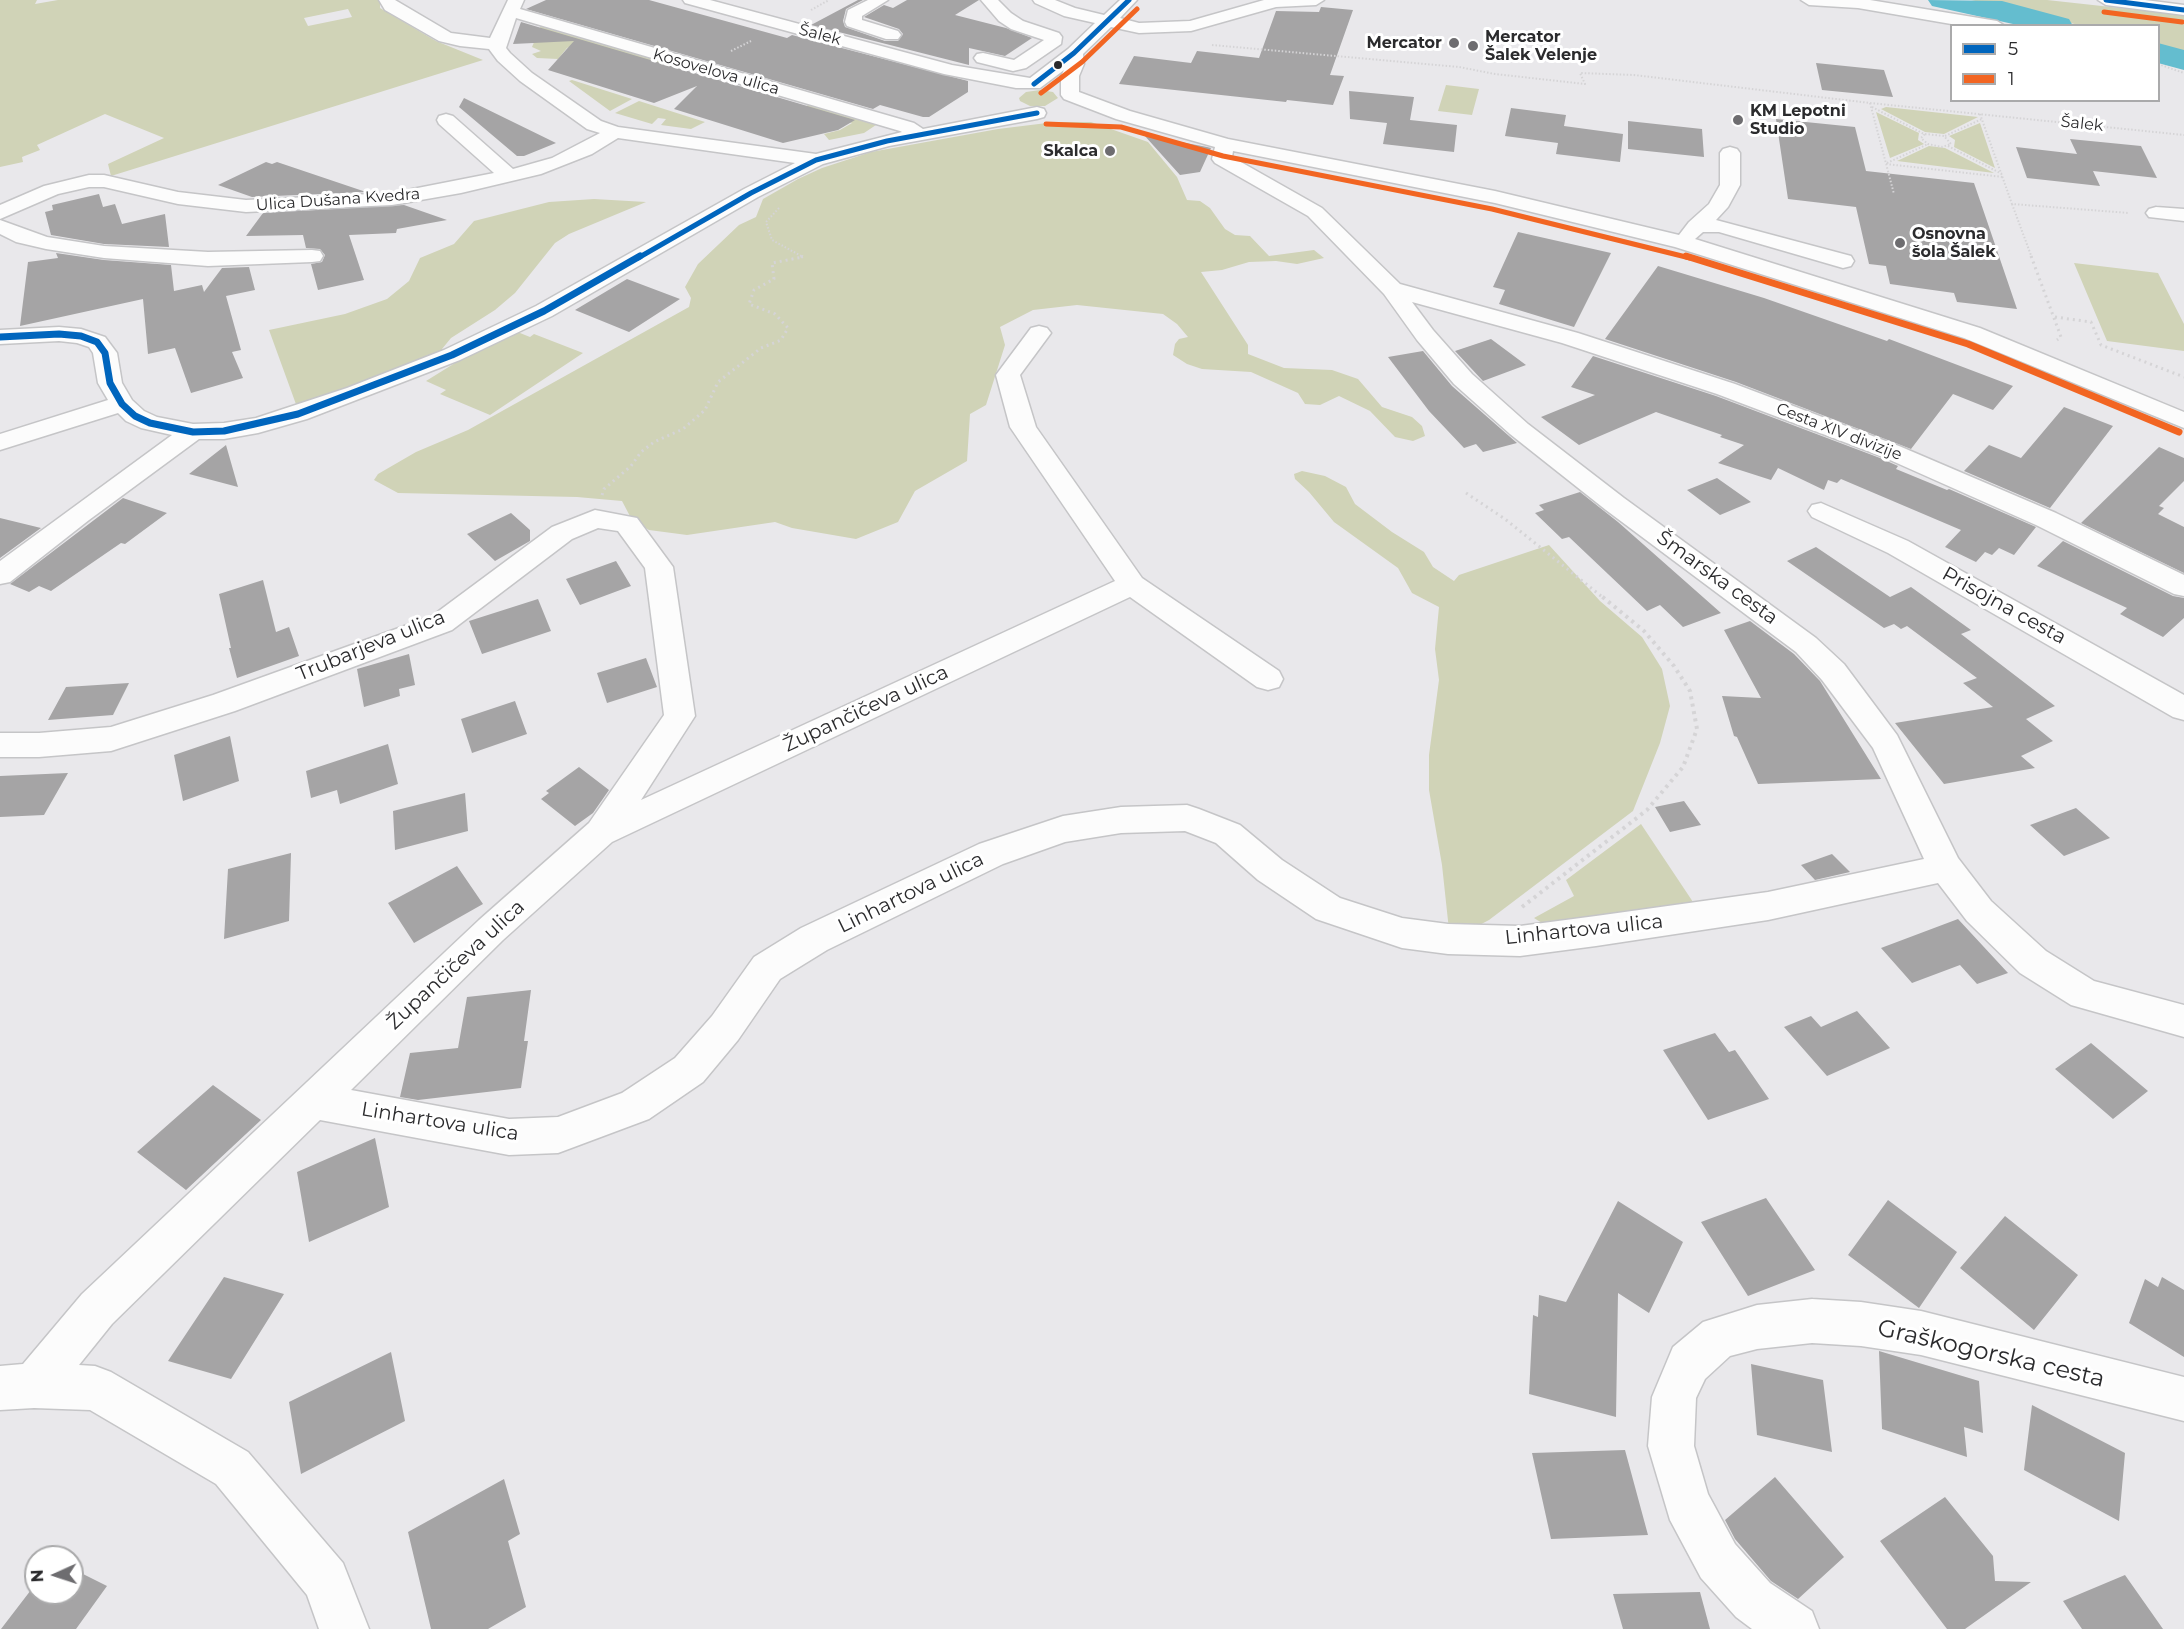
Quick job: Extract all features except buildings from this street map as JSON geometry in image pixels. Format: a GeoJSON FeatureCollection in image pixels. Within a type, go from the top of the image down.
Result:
{"type":"FeatureCollection","features":[{"type":"Feature","properties":{"kind":"street"},"geometry":{"type":"LineString","coordinates":[[387,0],[392,6],[445,37],[460,41],[497,44],[504,57],[526,77],[594,125],[615,132],[816,160]]}},
{"type":"Feature","properties":{"kind":"street","name":"Šalek"},"geometry":{"type":"LineString","coordinates":[[691,0],[950,70]]}},
{"type":"Feature","properties":{"kind":"street"},"geometry":{"type":"LineString","coordinates":[[880,0],[854,14],[853,22],[866,28],[911,40]]}},
{"type":"Feature","properties":{"kind":"street"},"geometry":{"type":"LineString","coordinates":[[968,54],[1012,66],[1020,64],[1052,44],[1053,37],[1017,25],[1005,17],[989,0]]}},
{"type":"Feature","properties":{"kind":"street"},"geometry":{"type":"LineString","coordinates":[[1041,0],[1070,12],[1139,28],[1191,26],[1275,2],[1316,0]]}},
{"type":"Feature","properties":{"kind":"street"},"geometry":{"type":"LineString","coordinates":[[964,126],[997,107],[1009,91],[1034,84],[1074,53],[1129,0]]}},
{"type":"Feature","properties":{"kind":"street"},"geometry":{"type":"LineString","coordinates":[[1809,0],[1858,3],[1985,24]]}},
{"type":"Feature","properties":{"kind":"street"},"geometry":{"type":"LineString","coordinates":[[2106,0],[2184,10]]}},
{"type":"Feature","properties":{"kind":"street","name":"Kosovelova ulica"},"geometry":{"type":"LineString","coordinates":[[497,44],[513,6],[907,127],[920,135]]}},
{"type":"Feature","properties":{"kind":"street"},"geometry":{"type":"LineString","coordinates":[[0,337],[59,334],[81,336],[97,342],[105,353],[110,383],[122,404],[135,416],[150,423],[193,432],[224,431],[298,414],[452,355],[544,311],[750,193],[816,160],[861,147],[1063,107],[1068,103],[1070,95],[1070,76],[1075,64],[1074,53]]}},
{"type":"Feature","properties":{"kind":"street"},"geometry":{"type":"LineString","coordinates":[[950,70],[1016,83],[1053,85],[1067,91],[1070,95],[1123,115],[1225,144],[1492,202],[1689,234],[1860,296],[1972,333],[2047,374],[2184,439]]}},
{"type":"Feature","properties":{"kind":"street"},"geometry":{"type":"LineString","coordinates":[[950,70],[995,89],[1006,103],[1018,110],[1123,115]]}},
{"type":"Feature","properties":{"kind":"street"},"geometry":{"type":"LineString","coordinates":[[446,120],[509,176]]}},
{"type":"Feature","properties":{"kind":"street","name":"Ulica Dušana Kvedra"},"geometry":{"type":"LineString","coordinates":[[0,213],[51,190],[73,183],[104,181],[218,204],[277,206],[402,197],[461,188],[559,162],[615,132]]}},
{"type":"Feature","properties":{"kind":"street","name":"Šmarska cesta"},"geometry":{"type":"LineString","coordinates":[[1225,144],[1222,159],[1315,212],[1392,289],[1425,335],[1463,379],[1518,429],[1615,504],[1756,606],[1806,645],[1833,672],[1886,743],[1945,867],[1979,911],[2033,962],[2084,994],[2184,1021]]}},
{"type":"Feature","properties":{"kind":"street"},"geometry":{"type":"LineString","coordinates":[[1689,234],[1718,207],[1730,185],[1730,153]]}},
{"type":"Feature","properties":{"kind":"street"},"geometry":{"type":"LineString","coordinates":[[1446,198],[1492,202],[2047,374],[2184,421]]}},
{"type":"Feature","properties":{"kind":"street"},"geometry":{"type":"LineString","coordinates":[[2156,213],[2184,215]]}},
{"type":"Feature","properties":{"kind":"street"},"geometry":{"type":"LineString","coordinates":[[0,226],[24,237],[46,243],[104,252],[208,259],[312,256]]}},
{"type":"Feature","properties":{"kind":"street"},"geometry":{"type":"LineString","coordinates":[[1689,234],[1720,226],[1843,261]]}},
{"type":"Feature","properties":{"kind":"street","name":"Cesta XIV divizije"},"geometry":{"type":"LineString","coordinates":[[1392,289],[1570,338],[1726,388],[1890,451],[2046,519],[2184,587]]}},
{"type":"Feature","properties":{"kind":"street"},"geometry":{"type":"LineString","coordinates":[[1039,333],[1008,375],[1023,427],[1132,585],[1268,679]]}},
{"type":"Feature","properties":{"kind":"street"},"geometry":{"type":"LineString","coordinates":[[0,442],[122,404]]}},
{"type":"Feature","properties":{"kind":"street"},"geometry":{"type":"LineString","coordinates":[[0,575],[79,514],[193,432]]}},
{"type":"Feature","properties":{"kind":"street","name":"Prisojna cesta"},"geometry":{"type":"LineString","coordinates":[[1821,511],[1898,547],[2184,709]]}},
{"type":"Feature","properties":{"kind":"street","name":"Župančičeva ulica"},"geometry":{"type":"LineString","coordinates":[[314,1101],[490,930],[601,832],[680,716],[658,567],[627,524],[595,519]]}},
{"type":"Feature","properties":{"kind":"street","name":"Trubarjeva ulica"},"geometry":{"type":"LineString","coordinates":[[0,745],[39,745],[111,739],[224,703],[442,623],[562,533],[595,519]]}},
{"type":"Feature","properties":{"kind":"street","name":"Župančičeva ulica"},"geometry":{"type":"LineString","coordinates":[[601,832],[1132,585]]}},
{"type":"Feature","properties":{"kind":"street","name":"Linhartova ulica"},"geometry":{"type":"LineString","coordinates":[[314,1101],[509,1137],[558,1135],[635,1106],[689,1070],[725,1028],[767,968],[814,939],[991,854],[1063,829],[1121,820],[1187,818],[1228,834],[1270,870],[1328,909],[1402,933],[1448,939],[1520,940],[1768,906],[1945,867]]}},
{"type":"Feature","properties":{"kind":"street"},"geometry":{"type":"LineString","coordinates":[[17,1387],[314,1101]]}},
{"type":"Feature","properties":{"kind":"street","name":"Graškogorska cesta"},"geometry":{"type":"LineString","coordinates":[[1794,1629],[1753,1600],[1718,1561],[1687,1503],[1671,1446],[1674,1397],[1689,1364],[1718,1337],[1757,1327],[1812,1321],[1861,1324],[1921,1333],[2184,1398]]}},
{"type":"Feature","properties":{"kind":"street"},"geometry":{"type":"LineString","coordinates":[[17,1387],[95,1388],[232,1468],[326,1580],[344,1629]]}},
{"type":"Feature","properties":{"kind":"path"},"geometry":{"type":"LineString","coordinates":[[826,2],[830,8]]}},
{"type":"Feature","properties":{"kind":"path","name":"Šalek"},"geometry":{"type":"LineString","coordinates":[[1204,44],[1459,67],[1496,74],[1585,84],[1580,73],[1634,75],[1871,105],[2184,135]]}},
{"type":"Feature","properties":{"kind":"path"},"geometry":{"type":"LineString","coordinates":[[2160,65],[2184,73]]}},
{"type":"Feature","properties":{"kind":"path"},"geometry":{"type":"LineString","coordinates":[[1871,105],[1925,134],[1944,136],[1982,119]]}},
{"type":"Feature","properties":{"kind":"path"},"geometry":{"type":"LineString","coordinates":[[1871,105],[1894,194]]}},
{"type":"Feature","properties":{"kind":"path"},"geometry":{"type":"LineString","coordinates":[[1980,114],[2061,337],[2057,340],[2049,339]]}},
{"type":"Feature","properties":{"kind":"path"},"geometry":{"type":"LineString","coordinates":[[1925,134],[1921,138],[1929,144],[1948,146],[2003,175]]}},
{"type":"Feature","properties":{"kind":"path"},"geometry":{"type":"LineString","coordinates":[[1944,136],[1952,142],[1948,146]]}},
{"type":"Feature","properties":{"kind":"path"},"geometry":{"type":"LineString","coordinates":[[1886,164],[1929,144]]}},
{"type":"Feature","properties":{"kind":"path"},"geometry":{"type":"LineString","coordinates":[[1886,164],[2003,175]]}},
{"type":"Feature","properties":{"kind":"path"},"geometry":{"type":"LineString","coordinates":[[595,519],[604,489],[630,466],[641,452],[654,442],[683,429],[705,410],[718,382],[760,348],[781,340],[788,328],[775,314],[749,304],[754,290],[774,279],[772,262],[802,257],[772,240],[766,222],[783,203]]}},
{"type":"Feature","properties":{"kind":"path"},"geometry":{"type":"LineString","coordinates":[[2012,204],[2143,214],[2156,213]]}},
{"type":"Feature","properties":{"kind":"path"},"geometry":{"type":"LineString","coordinates":[[2055,317],[2091,322],[2101,345],[2184,377]]}},
{"type":"Feature","properties":{"kind":"path"},"geometry":{"type":"LineString","coordinates":[[1466,494],[1505,519],[1644,631],[1674,666],[1690,691],[1697,729],[1683,767],[1647,810],[1481,939]]}},
{"type":"Feature","properties":{"kind":"green space"},"geometry":{"type":"Polygon","coordinates":[[[0,0],[37,0],[35,4],[58,0],[380,0],[380,8],[436,41],[483,60],[111,176],[108,164],[164,138],[105,114],[37,145],[40,150],[22,157],[23,162],[0,167],[0,0]],[[348,9],[304,18],[308,26],[352,17],[348,9]]]}},
{"type":"Feature","properties":{"kind":"green space"},"geometry":{"type":"Polygon","coordinates":[[[1971,0],[2047,0],[2184,15],[2184,54],[2160,47],[2160,24],[2075,24],[1971,0]]]}},
{"type":"Feature","properties":{"kind":"green space"},"geometry":{"type":"Polygon","coordinates":[[[542,23],[553,26],[549,29],[663,62],[657,65],[579,43],[567,48],[558,59],[537,58],[532,54],[541,51],[532,47],[542,23]]]}},
{"type":"Feature","properties":{"kind":"green space"},"geometry":{"type":"Polygon","coordinates":[[[569,81],[632,99],[610,111],[569,81]]]}},
{"type":"Feature","properties":{"kind":"green space"},"geometry":{"type":"Polygon","coordinates":[[[1446,85],[1479,89],[1472,115],[1438,111],[1446,85]]]}},
{"type":"Feature","properties":{"kind":"green space"},"geometry":{"type":"Polygon","coordinates":[[[1040,90],[1053,92],[1058,98],[1045,106],[1030,106],[1020,101],[1019,98],[1026,92],[1040,90]]]}},
{"type":"Feature","properties":{"kind":"green space"},"geometry":{"type":"Polygon","coordinates":[[[639,101],[705,122],[691,129],[661,125],[666,119],[658,118],[652,124],[615,113],[639,101]]]}},
{"type":"Feature","properties":{"kind":"green space"},"geometry":{"type":"Polygon","coordinates":[[[808,105],[876,125],[864,133],[829,140],[824,134],[840,130],[852,123],[803,108],[808,105]]]}},
{"type":"Feature","properties":{"kind":"green space"},"geometry":{"type":"Polygon","coordinates":[[[1886,107],[1978,117],[1944,134],[1925,132],[1881,109],[1886,107]]]}},
{"type":"Feature","properties":{"kind":"green space"},"geometry":{"type":"Polygon","coordinates":[[[1876,112],[1919,133],[1918,140],[1924,144],[1890,158],[1876,112]]]}},
{"type":"Feature","properties":{"kind":"green space"},"geometry":{"type":"Polygon","coordinates":[[[1055,122],[1091,122],[1148,142],[1177,177],[1187,200],[1200,201],[1210,208],[1225,229],[1235,235],[1250,236],[1269,256],[1314,250],[1324,258],[1297,264],[1276,261],[1249,262],[1222,270],[1201,272],[1248,345],[1248,354],[1284,368],[1332,370],[1358,379],[1382,407],[1412,417],[1422,426],[1425,436],[1413,441],[1395,437],[1370,411],[1339,396],[1320,405],[1305,404],[1298,393],[1251,372],[1202,369],[1187,364],[1173,355],[1175,344],[1179,339],[1188,337],[1177,324],[1163,314],[1077,305],[1033,310],[1000,327],[1005,345],[986,405],[970,414],[967,461],[915,491],[898,522],[856,539],[792,528],[775,522],[687,535],[649,530],[632,520],[622,501],[577,497],[398,493],[374,480],[378,474],[416,452],[468,430],[689,307],[691,298],[685,287],[698,264],[739,225],[756,217],[763,199],[798,179],[822,168],[871,152],[998,129],[1055,122]]]}},
{"type":"Feature","properties":{"kind":"green space"},"geometry":{"type":"Polygon","coordinates":[[[1980,123],[1995,168],[1954,147],[1955,140],[1949,136],[1980,123]]]}},
{"type":"Feature","properties":{"kind":"green space"},"geometry":{"type":"Polygon","coordinates":[[[1929,146],[1945,148],[1994,173],[1897,161],[1929,146]]]}},
{"type":"Feature","properties":{"kind":"green space"},"geometry":{"type":"Polygon","coordinates":[[[594,199],[646,202],[569,234],[555,243],[515,293],[495,310],[451,338],[442,349],[443,352],[297,407],[269,330],[345,314],[387,299],[409,281],[420,258],[454,244],[474,221],[549,202],[594,199]]]}},
{"type":"Feature","properties":{"kind":"green space"},"geometry":{"type":"Polygon","coordinates":[[[2074,263],[2158,273],[2184,324],[2184,351],[2107,341],[2074,263]]]}},
{"type":"Feature","properties":{"kind":"green space"},"geometry":{"type":"Polygon","coordinates":[[[510,329],[530,337],[534,334],[583,353],[490,415],[440,394],[446,390],[426,381],[510,329]]]}},
{"type":"Feature","properties":{"kind":"green space"},"geometry":{"type":"Polygon","coordinates":[[[1302,471],[1325,476],[1346,487],[1355,504],[1392,532],[1424,552],[1433,567],[1454,581],[1459,575],[1549,545],[1600,601],[1642,637],[1662,669],[1670,706],[1660,743],[1633,811],[1489,920],[1468,931],[1449,930],[1442,865],[1429,790],[1429,755],[1439,680],[1435,649],[1439,607],[1412,593],[1398,568],[1334,522],[1295,479],[1294,474],[1302,471]]]}},
{"type":"Feature","properties":{"kind":"green space"},"geometry":{"type":"Polygon","coordinates":[[[1641,824],[1695,905],[1550,928],[1534,918],[1574,896],[1566,880],[1641,824]]]}},
{"type":"Feature","properties":{"kind":"waterway"},"geometry":{"type":"LineString","coordinates":[[1943,0],[2002,10],[2051,24]]}},
{"type":"Feature","properties":{"kind":"waterway"},"geometry":{"type":"LineString","coordinates":[[2160,54],[2184,60]]}},
{"type":"Feature","properties":{"kind":"transit line","name":"5"},"geometry":{"type":"LineString","coordinates":[[1034,84],[1074,53],[1129,0]]}},
{"type":"Feature","properties":{"kind":"transit line","name":"5"},"geometry":{"type":"LineString","coordinates":[[2106,0],[2184,10]]}},
{"type":"Feature","properties":{"kind":"transit line","name":"1"},"geometry":{"type":"LineString","coordinates":[[1041,93],[1082,62],[1137,9]]}},
{"type":"Feature","properties":{"kind":"transit line","name":"1"},"geometry":{"type":"LineString","coordinates":[[2104,12],[2182,22]]}},
{"type":"Feature","properties":{"kind":"transit line","name":"5"},"geometry":{"type":"LineString","coordinates":[[0,337],[59,334],[81,336],[97,342],[105,353],[110,383],[122,404],[135,416],[150,423],[193,432],[224,431],[258,425],[298,414],[452,355],[544,311],[751,193],[816,160],[887,141],[1037,113]]}},
{"type":"Feature","properties":{"kind":"transit line","name":"1"},"geometry":{"type":"LineString","coordinates":[[1046,124],[1121,127],[1223,156],[1492,209],[1679,254],[1968,344],[2179,432]]}},
{"type":"Feature","properties":{"kind":"place","name":"Mercator"},"geometry":{"type":"Point","coordinates":[1454,43]}},
{"type":"Feature","properties":{"kind":"place","name":"Mercator Šalek Velenje"},"geometry":{"type":"Point","coordinates":[1473,46]}},
{"type":"Feature","properties":{"kind":"place","name":"KM Lepotni Studio"},"geometry":{"type":"Point","coordinates":[1738,120]}},
{"type":"Feature","properties":{"kind":"place","name":"Skalca"},"geometry":{"type":"Point","coordinates":[1110,151]}},
{"type":"Feature","properties":{"kind":"place","name":"Osnovna šola Šalek"},"geometry":{"type":"Point","coordinates":[1900,243]}}]}
